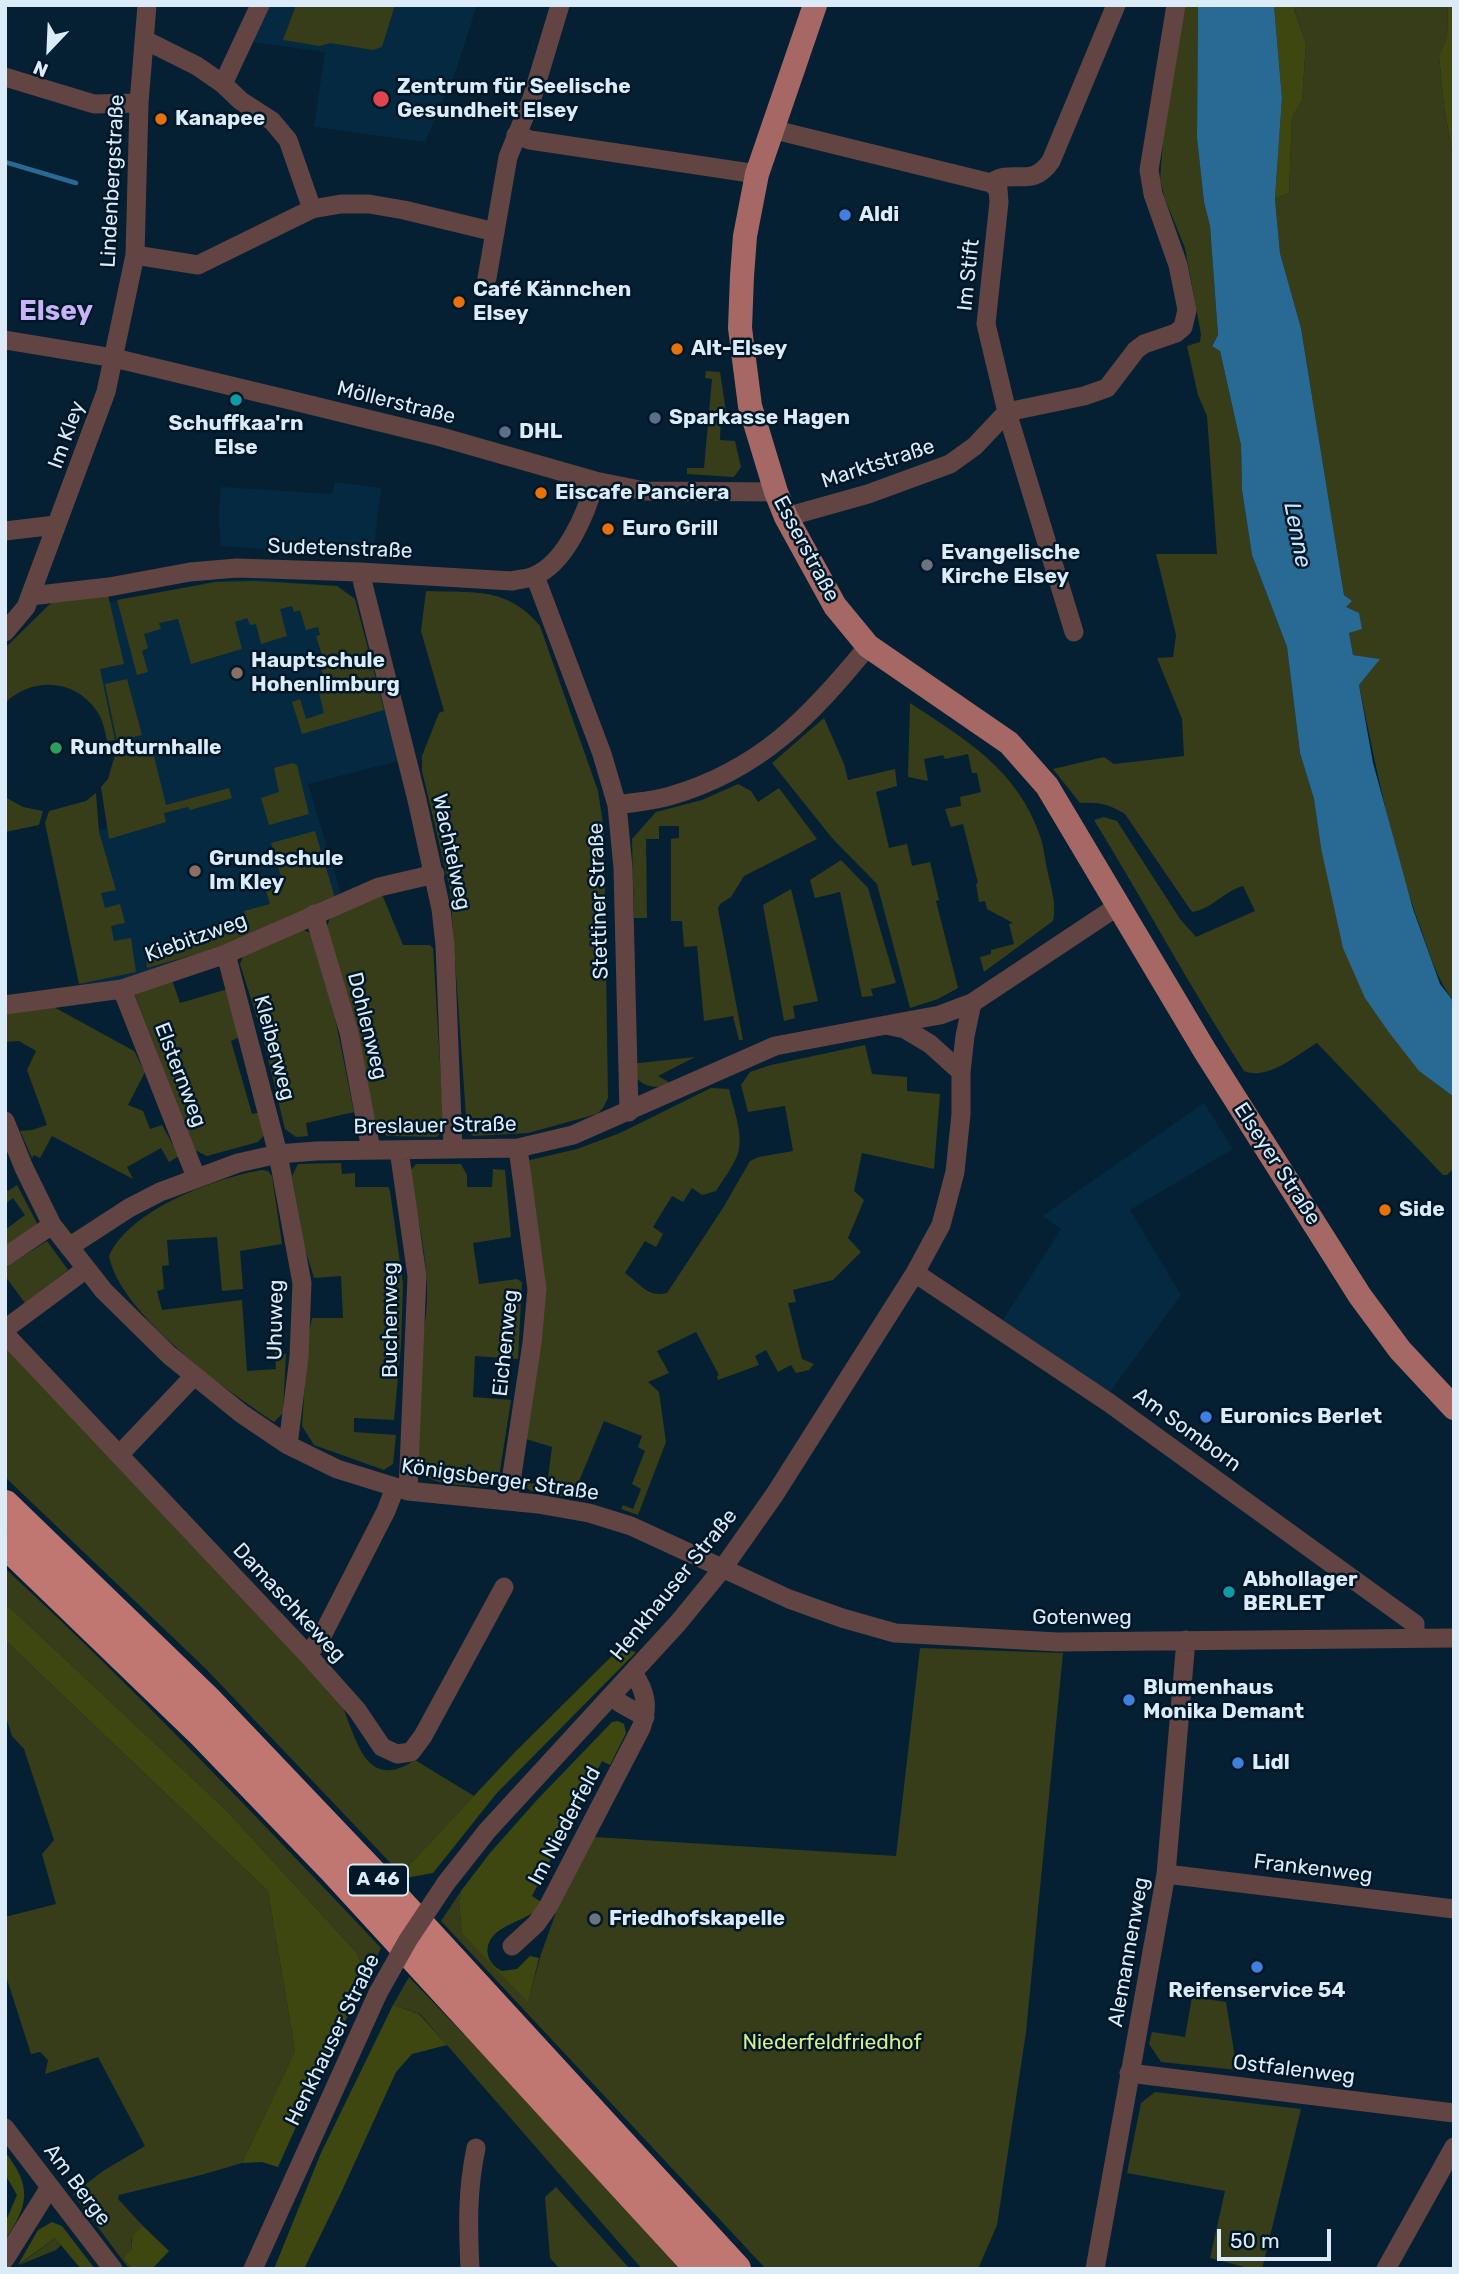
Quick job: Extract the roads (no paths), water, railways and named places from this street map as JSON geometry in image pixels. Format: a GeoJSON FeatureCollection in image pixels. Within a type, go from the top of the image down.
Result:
{"type":"FeatureCollection","features":[{"type":"Feature","properties":{"kind":"highway","name":"A 46"},"geometry":{"type":"LineString","coordinates":[[5,1505],[217,1711],[396,1899],[736,2269]]}},
{"type":"Feature","properties":{"kind":"highway","name":"A 46"},"geometry":{"type":"LineString","coordinates":[[5,1543],[204,1735],[334,1870],[700,2269]]}},
{"type":"Feature","properties":{"kind":"main road","name":"Esserstraße"},"geometry":{"type":"LineString","coordinates":[[815,5],[757,174],[745,236],[740,328],[750,405],[776,492],[786,517],[835,606],[868,646],[1009,743],[1047,786],[1118,906]]}},
{"type":"Feature","properties":{"kind":"main road","name":"Elseyer Straße"},"geometry":{"type":"LineString","coordinates":[[1118,906],[1205,1051],[1360,1296],[1400,1350],[1454,1408]]}},
{"type":"Feature","properties":{"kind":"street","name":"Lindenbergstraße"},"geometry":{"type":"LineString","coordinates":[[114,358],[135,255],[139,103],[147,5]]}},
{"type":"Feature","properties":{"kind":"street"},"geometry":{"type":"LineString","coordinates":[[223,83],[260,5]]}},
{"type":"Feature","properties":{"kind":"street"},"geometry":{"type":"LineString","coordinates":[[487,278],[508,157],[532,98],[560,5]]}},
{"type":"Feature","properties":{"kind":"street"},"geometry":{"type":"LineString","coordinates":[[771,129],[992,183],[1001,178],[1032,177],[1040,174],[1051,161],[1116,5]]}},
{"type":"Feature","properties":{"kind":"street"},"geometry":{"type":"LineString","coordinates":[[1007,412],[1084,396],[1107,388],[1136,350],[1144,344],[1176,333],[1183,327],[1186,319],[1178,265],[1153,194],[1149,170],[1176,5]]}},
{"type":"Feature","properties":{"kind":"street"},"geometry":{"type":"LineString","coordinates":[[145,40],[197,66],[223,83],[241,102],[272,121],[288,140],[312,209]]}},
{"type":"Feature","properties":{"kind":"street"},"geometry":{"type":"LineString","coordinates":[[5,77],[94,104],[139,103]]}},
{"type":"Feature","properties":{"kind":"street"},"geometry":{"type":"LineString","coordinates":[[516,135],[530,140],[757,174]]}},
{"type":"Feature","properties":{"kind":"street","name":"Im Stift"},"geometry":{"type":"LineString","coordinates":[[992,183],[998,189],[999,202],[986,324],[1007,412],[1074,632]]}},
{"type":"Feature","properties":{"kind":"street"},"geometry":{"type":"LineString","coordinates":[[135,255],[198,265],[312,209],[341,204],[369,204],[495,232]]}},
{"type":"Feature","properties":{"kind":"street","name":"Möllerstraße"},"geometry":{"type":"LineString","coordinates":[[5,340],[114,358],[441,437],[595,481],[645,491],[776,492]]}},
{"type":"Feature","properties":{"kind":"street","name":"Im Kley"},"geometry":{"type":"LineString","coordinates":[[5,632],[26,607],[79,470],[106,392],[114,358]]}},
{"type":"Feature","properties":{"kind":"street","name":"Marktstraße"},"geometry":{"type":"LineString","coordinates":[[786,517],[868,494],[950,464],[975,446],[1007,412]]}},
{"type":"Feature","properties":{"kind":"street"},"geometry":{"type":"LineString","coordinates":[[535,576],[556,558],[576,531],[588,508],[595,481]]}},
{"type":"Feature","properties":{"kind":"street"},"geometry":{"type":"LineString","coordinates":[[5,531],[56,525]]}},
{"type":"Feature","properties":{"kind":"street","name":"Sudetenstraße"},"geometry":{"type":"LineString","coordinates":[[30,596],[109,587],[190,572],[237,568],[512,581],[535,576]]}},
{"type":"Feature","properties":{"kind":"street","name":"Wachtelweg"},"geometry":{"type":"LineString","coordinates":[[360,572],[435,874],[444,945],[453,1148]]}},
{"type":"Feature","properties":{"kind":"street","name":"Stettiner Straße"},"geometry":{"type":"LineString","coordinates":[[535,576],[593,729],[617,805],[623,868],[629,1112]]}},
{"type":"Feature","properties":{"kind":"street"},"geometry":{"type":"LineString","coordinates":[[617,805],[669,797],[711,781],[762,754],[818,703],[868,646]]}},
{"type":"Feature","properties":{"kind":"street","name":"Kiebitzweg"},"geometry":{"type":"LineString","coordinates":[[5,1005],[122,989],[226,954],[379,887],[435,874]]}},
{"type":"Feature","properties":{"kind":"street"},"geometry":{"type":"LineString","coordinates":[[972,1003],[1118,906]]}},
{"type":"Feature","properties":{"kind":"street","name":"Dohlenweg"},"geometry":{"type":"LineString","coordinates":[[314,914],[349,1032],[371,1150]]}},
{"type":"Feature","properties":{"kind":"street","name":"Kleiberweg"},"geometry":{"type":"LineString","coordinates":[[226,954],[278,1154]]}},
{"type":"Feature","properties":{"kind":"street","name":"Elsternweg"},"geometry":{"type":"LineString","coordinates":[[122,989],[196,1177]]}},
{"type":"Feature","properties":{"kind":"street","name":"Breslauer Straße"},"geometry":{"type":"LineString","coordinates":[[69,1247],[129,1208],[160,1192],[238,1163],[278,1154],[518,1148],[573,1135],[775,1046],[940,1015],[972,1003]]}},
{"type":"Feature","properties":{"kind":"street","name":"Henkhauser Straße"},"geometry":{"type":"LineString","coordinates":[[253,2269],[378,1993],[408,1940],[487,1831],[678,1623],[723,1568],[801,1454],[915,1273],[941,1225],[955,1172],[961,1114],[961,1072],[972,1003]]}},
{"type":"Feature","properties":{"kind":"street"},"geometry":{"type":"LineString","coordinates":[[886,1025],[905,1029],[930,1044],[961,1072]]}},
{"type":"Feature","properties":{"kind":"street","name":"Königsberger Straße"},"geometry":{"type":"LineString","coordinates":[[5,1121],[52,1225],[86,1269],[132,1321],[194,1376],[288,1446],[337,1469],[401,1490],[589,1513],[631,1526],[723,1568]]}},
{"type":"Feature","properties":{"kind":"street","name":"Eichenweg"},"geometry":{"type":"LineString","coordinates":[[508,1501],[532,1343],[537,1289],[518,1148]]}},
{"type":"Feature","properties":{"kind":"street","name":"Buchenweg"},"geometry":{"type":"LineString","coordinates":[[399,1150],[417,1276],[401,1490]]}},
{"type":"Feature","properties":{"kind":"street","name":"Uhuweg"},"geometry":{"type":"LineString","coordinates":[[278,1154],[302,1283],[299,1357],[288,1446]]}},
{"type":"Feature","properties":{"kind":"street"},"geometry":{"type":"LineString","coordinates":[[5,1257],[52,1225]]}},
{"type":"Feature","properties":{"kind":"street"},"geometry":{"type":"LineString","coordinates":[[5,1332],[86,1269]]}},
{"type":"Feature","properties":{"kind":"street","name":"Am Somborn"},"geometry":{"type":"LineString","coordinates":[[915,1273],[1108,1402],[1415,1624],[1415,1638]]}},
{"type":"Feature","properties":{"kind":"street","name":"Damaschkeweg"},"geometry":{"type":"LineString","coordinates":[[5,1332],[308,1655],[357,1710],[382,1748],[397,1754],[411,1752],[423,1736],[504,1587]]}},
{"type":"Feature","properties":{"kind":"street"},"geometry":{"type":"LineString","coordinates":[[119,1455],[194,1376]]}},
{"type":"Feature","properties":{"kind":"street"},"geometry":{"type":"LineString","coordinates":[[308,1655],[324,1632],[386,1511],[401,1490]]}},
{"type":"Feature","properties":{"kind":"street","name":"Gotenweg"},"geometry":{"type":"LineString","coordinates":[[723,1568],[813,1609],[895,1633],[1058,1642],[1454,1638]]}},
{"type":"Feature","properties":{"kind":"street","name":"Alemannenweg"},"geometry":{"type":"LineString","coordinates":[[1095,2269],[1166,1874],[1186,1640]]}},
{"type":"Feature","properties":{"kind":"street"},"geometry":{"type":"LineString","coordinates":[[613,1695],[620,1703],[645,1717],[646,1697],[633,1673]]}},
{"type":"Feature","properties":{"kind":"street","name":"Im Niederfeld"},"geometry":{"type":"LineString","coordinates":[[512,1946],[536,1924],[548,1907],[631,1751],[645,1717]]}},
{"type":"Feature","properties":{"kind":"street","name":"Frankenweg"},"geometry":{"type":"LineString","coordinates":[[1166,1874],[1454,1909]]}},
{"type":"Feature","properties":{"kind":"street","name":"Ostfalenweg"},"geometry":{"type":"LineString","coordinates":[[1129,2073],[1454,2113]]}},
{"type":"Feature","properties":{"kind":"street","name":"Am Berge"},"geometry":{"type":"LineString","coordinates":[[5,2128],[113,2269]]}},
{"type":"Feature","properties":{"kind":"street"},"geometry":{"type":"LineString","coordinates":[[1386,2269],[1454,2147]]}},
{"type":"Feature","properties":{"kind":"street"},"geometry":{"type":"LineString","coordinates":[[470,2269],[467,2215],[469,2179],[476,2148]]}},
{"type":"Feature","properties":{"kind":"street"},"geometry":{"type":"LineString","coordinates":[[5,2259],[50,2187]]}},
{"type":"Feature","properties":{"kind":"water","name":"Lenne"},"geometry":{"type":"Polygon","coordinates":[[[1198,5],[1274,5],[1282,98],[1275,199],[1280,253],[1301,328],[1344,595],[1352,601],[1346,607],[1359,613],[1362,629],[1349,633],[1353,655],[1380,659],[1359,685],[1373,763],[1413,909],[1440,984],[1454,1002],[1454,1097],[1419,1071],[1388,1031],[1365,998],[1343,948],[1321,848],[1314,799],[1300,753],[1287,647],[1252,555],[1242,490],[1241,445],[1220,351],[1212,346],[1218,335],[1210,226],[1204,202],[1197,138],[1198,5]]]}},
{"type":"Feature","properties":{"kind":"waterway"},"geometry":{"type":"LineString","coordinates":[[5,162],[76,183]]}},
{"type":"Feature","properties":{"kind":"place","name":"Zentrum für Seelische Gesundheit Elsey"},"geometry":{"type":"Point","coordinates":[381,99]}},
{"type":"Feature","properties":{"kind":"place","name":"Kanapee"},"geometry":{"type":"Point","coordinates":[161,119]}},
{"type":"Feature","properties":{"kind":"place","name":"Aldi"},"geometry":{"type":"Point","coordinates":[845,215]}},
{"type":"Feature","properties":{"kind":"place","name":"Café Kännchen Elsey"},"geometry":{"type":"Point","coordinates":[459,302]}},
{"type":"Feature","properties":{"kind":"place","name":"Alt-Elsey"},"geometry":{"type":"Point","coordinates":[677,349]}},
{"type":"Feature","properties":{"kind":"place","name":"Schuffkaa'rn Else"},"geometry":{"type":"Point","coordinates":[236,400]}},
{"type":"Feature","properties":{"kind":"place","name":"Sparkasse Hagen"},"geometry":{"type":"Point","coordinates":[655,418]}},
{"type":"Feature","properties":{"kind":"place","name":"DHL"},"geometry":{"type":"Point","coordinates":[505,432]}},
{"type":"Feature","properties":{"kind":"place","name":"Eiscafe Panciera"},"geometry":{"type":"Point","coordinates":[541,493]}},
{"type":"Feature","properties":{"kind":"place","name":"Euro Grill"},"geometry":{"type":"Point","coordinates":[608,529]}},
{"type":"Feature","properties":{"kind":"place","name":"Evangelische Kirche Elsey"},"geometry":{"type":"Point","coordinates":[927,565]}},
{"type":"Feature","properties":{"kind":"place","name":"Hauptschule Hohenlimburg"},"geometry":{"type":"Point","coordinates":[237,673]}},
{"type":"Feature","properties":{"kind":"place","name":"Rundturnhalle"},"geometry":{"type":"Point","coordinates":[56,748]}},
{"type":"Feature","properties":{"kind":"place","name":"Grundschule Im Kley"},"geometry":{"type":"Point","coordinates":[195,871]}},
{"type":"Feature","properties":{"kind":"place","name":"Side"},"geometry":{"type":"Point","coordinates":[1385,1210]}},
{"type":"Feature","properties":{"kind":"place","name":"Euronics Berlet"},"geometry":{"type":"Point","coordinates":[1206,1417]}},
{"type":"Feature","properties":{"kind":"place","name":"Abhollager BERLET"},"geometry":{"type":"Point","coordinates":[1229,1592]}},
{"type":"Feature","properties":{"kind":"place","name":"Blumenhaus Monika Demant"},"geometry":{"type":"Point","coordinates":[1129,1700]}},
{"type":"Feature","properties":{"kind":"place","name":"Lidl"},"geometry":{"type":"Point","coordinates":[1238,1763]}},
{"type":"Feature","properties":{"kind":"place","name":"Friedhofskapelle"},"geometry":{"type":"Point","coordinates":[595,1919]}},
{"type":"Feature","properties":{"kind":"place","name":"Reifenservice 54"},"geometry":{"type":"Point","coordinates":[1257,1967]}},
{"type":"Feature","properties":{"kind":"district","name":"Elsey"},"geometry":{"type":"Point","coordinates":[56,312]}},
{"type":"Feature","properties":{"kind":"park label","name":"Niederfeldfriedhof"},"geometry":{"type":"Point","coordinates":[832,2043]}}]}
